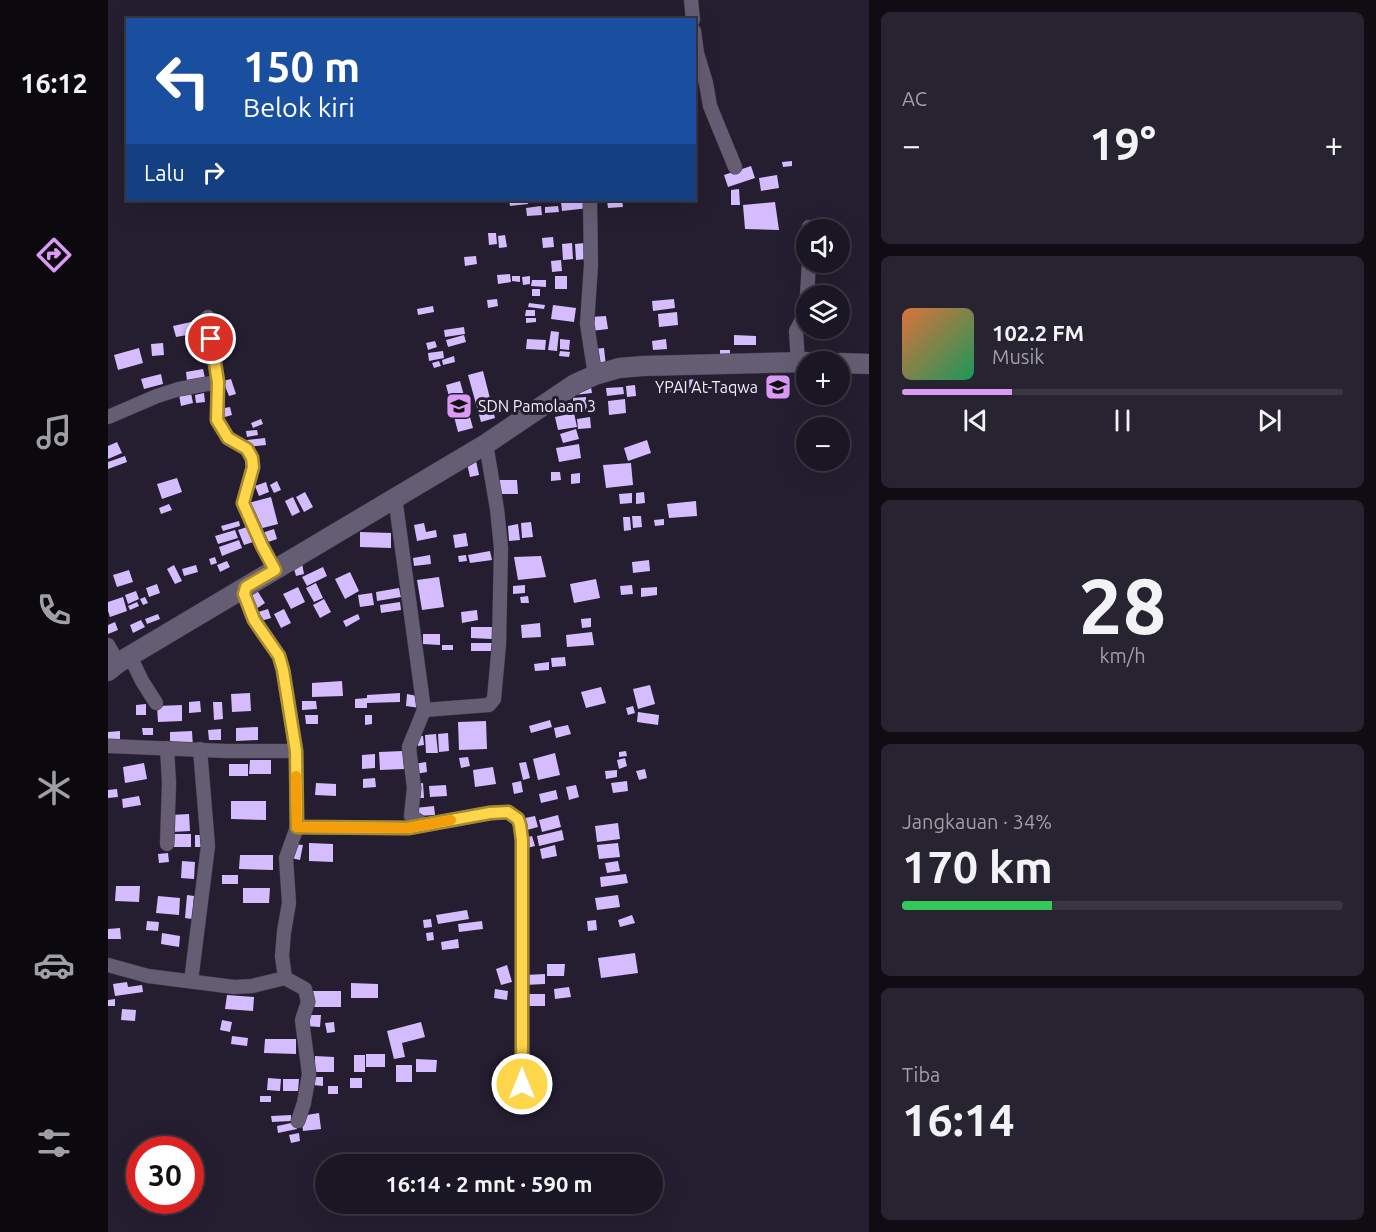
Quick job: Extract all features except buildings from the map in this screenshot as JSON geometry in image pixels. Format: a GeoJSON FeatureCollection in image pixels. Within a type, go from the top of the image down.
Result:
{"type":"FeatureCollection","features":[{"type":"Feature","properties":{"kind":"street"},"geometry":{"type":"LineString","coordinates":[[691,0],[693,18]]}},
{"type":"Feature","properties":{"kind":"street"},"geometry":{"type":"LineString","coordinates":[[696,46],[708,99],[735,167]]}},
{"type":"Feature","properties":{"kind":"street"},"geometry":{"type":"LineString","coordinates":[[590,201],[591,265],[587,324],[594,375]]}},
{"type":"Feature","properties":{"kind":"street"},"geometry":{"type":"LineString","coordinates":[[208,317],[218,382],[217,420],[228,438],[247,449],[252,458],[253,467],[243,503],[275,570]]}},
{"type":"Feature","properties":{"kind":"street"},"geometry":{"type":"LineString","coordinates":[[118,663],[486,444],[557,395],[594,375],[619,368],[643,366],[796,362]]}},
{"type":"Feature","properties":{"kind":"street"},"geometry":{"type":"LineString","coordinates":[[850,363],[869,364]]}},
{"type":"Feature","properties":{"kind":"street"},"geometry":{"type":"LineString","coordinates":[[108,417],[179,389],[218,382]]}},
{"type":"Feature","properties":{"kind":"street"},"geometry":{"type":"LineString","coordinates":[[424,710],[489,705],[494,699],[499,644],[501,548],[486,444]]}},
{"type":"Feature","properties":{"kind":"street"},"geometry":{"type":"LineString","coordinates":[[395,497],[424,710],[409,747],[414,788],[411,816],[424,825]]}},
{"type":"Feature","properties":{"kind":"street"},"geometry":{"type":"LineString","coordinates":[[246,587],[244,594],[254,620],[279,656],[296,751],[297,827],[286,858],[289,903],[282,956],[285,978]]}},
{"type":"Feature","properties":{"kind":"street"},"geometry":{"type":"LineString","coordinates":[[108,645],[118,663],[142,681],[156,703]]}},
{"type":"Feature","properties":{"kind":"street"},"geometry":{"type":"LineString","coordinates":[[108,746],[296,751]]}},
{"type":"Feature","properties":{"kind":"street"},"geometry":{"type":"LineString","coordinates":[[167,748],[169,783],[167,844]]}},
{"type":"Feature","properties":{"kind":"street"},"geometry":{"type":"LineString","coordinates":[[191,981],[208,846],[200,749]]}},
{"type":"Feature","properties":{"kind":"street"},"geometry":{"type":"LineString","coordinates":[[297,827],[408,828],[499,812],[508,812],[518,819],[522,840],[522,1106]]}},
{"type":"Feature","properties":{"kind":"street"},"geometry":{"type":"LineString","coordinates":[[108,965],[148,976],[226,986],[243,987],[266,984],[285,978],[301,986],[305,990],[308,1002],[302,1020],[309,1074],[298,1121]]}},
{"type":"Feature","properties":{"kind":"slow traffic"},"geometry":{"type":"LineString","coordinates":[[296,776],[297,827],[408,828],[451,820]]}},
{"type":"Feature","properties":{"kind":"place","name":"YPAI At-Taqwa"},"geometry":{"type":"Point","coordinates":[778,387]}},
{"type":"Feature","properties":{"kind":"place","name":"SDN Pamolaan 3"},"geometry":{"type":"Point","coordinates":[459,406]}},
{"type":"Feature","properties":{"kind":"route"},"geometry":{"type":"LineString","coordinates":[[211,339],[218,382],[217,420],[228,438],[247,449],[252,458],[253,467],[243,503],[275,570],[246,587],[244,594],[254,620],[279,656],[283,670],[296,751],[297,827],[408,828],[490,813],[508,812],[518,819],[522,840],[522,1084]]}}]}
